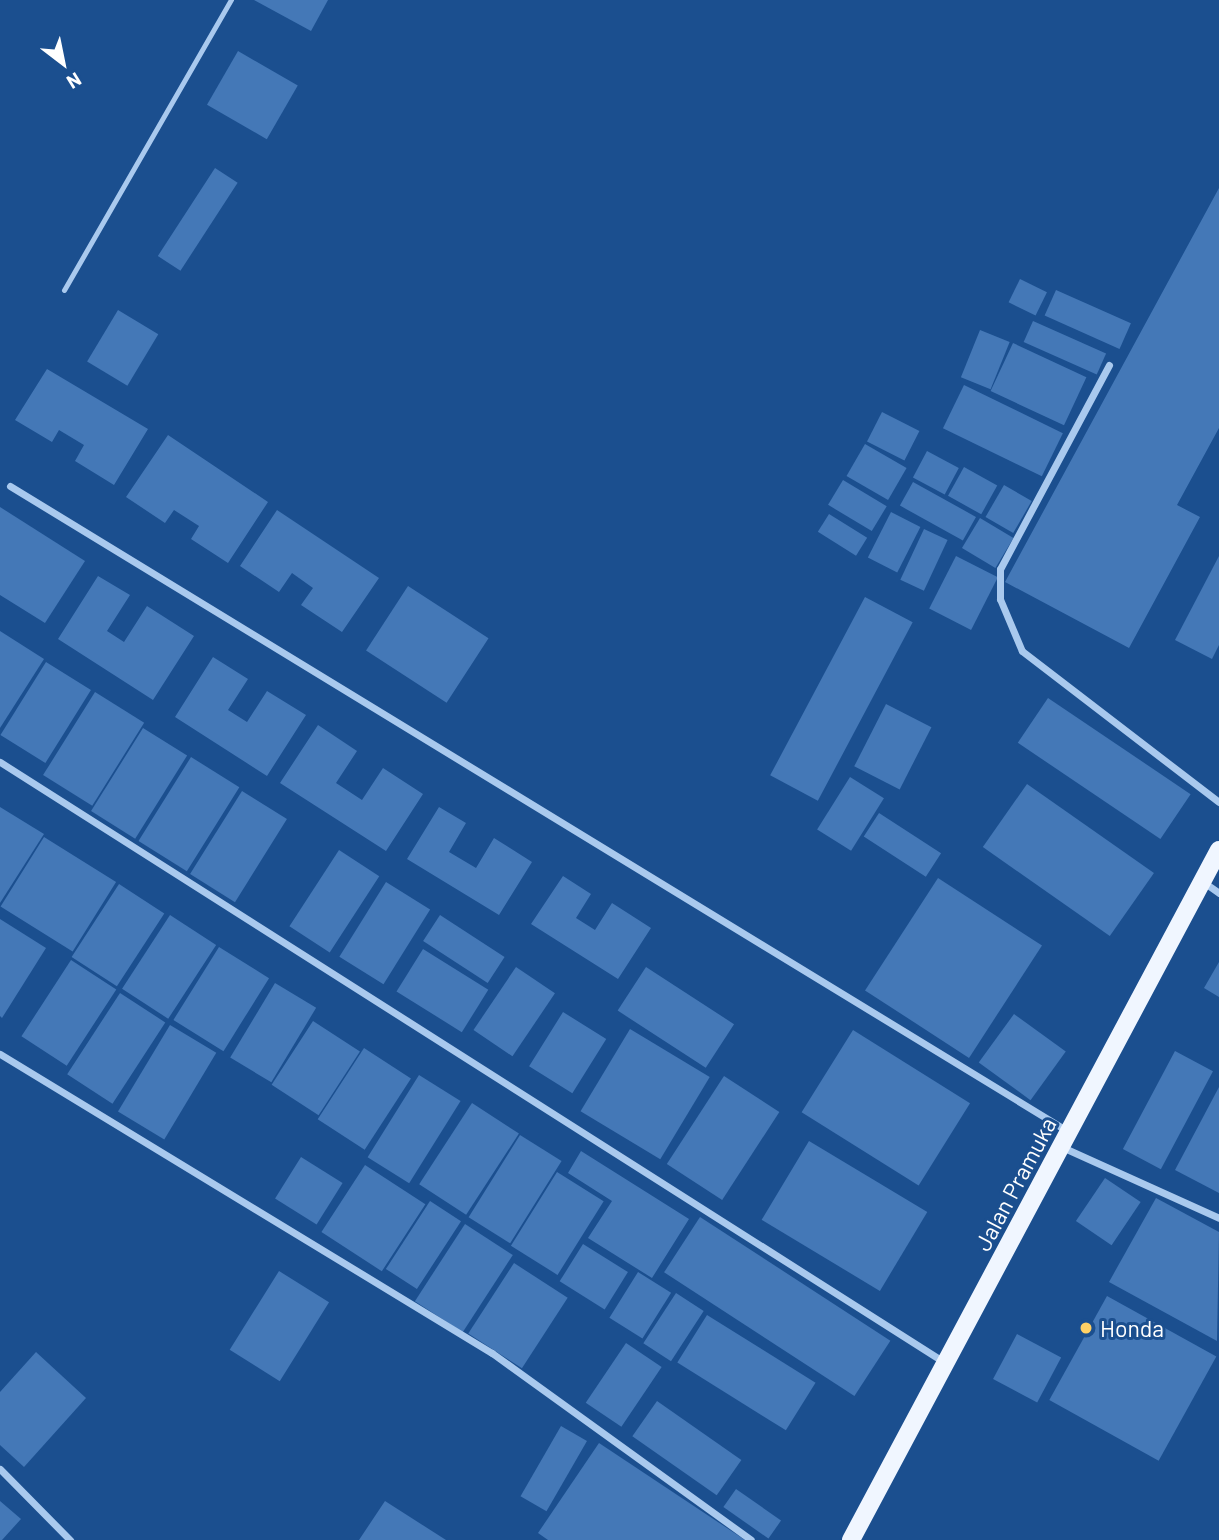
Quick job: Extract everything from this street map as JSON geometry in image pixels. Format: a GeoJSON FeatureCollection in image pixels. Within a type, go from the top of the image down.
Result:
{"type":"FeatureCollection","features":[{"type":"Feature","properties":{"kind":"main road","name":"Jalan Pramuka"},"geometry":{"type":"LineString","coordinates":[[851,1540],[1219,850]]}},
{"type":"Feature","properties":{"kind":"street"},"geometry":{"type":"LineString","coordinates":[[1109,365],[1000,569],[1000,599],[1022,651],[1219,802]]}},
{"type":"Feature","properties":{"kind":"street"},"geometry":{"type":"LineString","coordinates":[[10,486],[1066,1140],[1219,1218]]}},
{"type":"Feature","properties":{"kind":"street"},"geometry":{"type":"LineString","coordinates":[[0,762],[947,1364]]}},
{"type":"Feature","properties":{"kind":"street"},"geometry":{"type":"LineString","coordinates":[[1201,880],[1219,893]]}},
{"type":"Feature","properties":{"kind":"street"},"geometry":{"type":"LineString","coordinates":[[0,1054],[492,1353],[751,1540]]}},
{"type":"Feature","properties":{"kind":"street"},"geometry":{"type":"LineString","coordinates":[[0,1469],[70,1540]]}},
{"type":"Feature","properties":{"kind":"lane"},"geometry":{"type":"LineString","coordinates":[[64,290],[231,0]]}},
{"type":"Feature","properties":{"kind":"building"},"geometry":{"type":"Polygon","coordinates":[[[254,0],[328,0],[311,31],[254,0]]]}},
{"type":"Feature","properties":{"kind":"building"},"geometry":{"type":"Polygon","coordinates":[[[238,51],[298,85],[267,139],[207,105],[238,51]]]}},
{"type":"Feature","properties":{"kind":"building"},"geometry":{"type":"Polygon","coordinates":[[[215,168],[238,183],[180,271],[158,256],[215,168]]]}},
{"type":"Feature","properties":{"kind":"building"},"geometry":{"type":"Polygon","coordinates":[[[1219,188],[1219,428],[1177,505],[1200,517],[1129,648],[1005,582],[1219,188]]]}},
{"type":"Feature","properties":{"kind":"building"},"geometry":{"type":"Polygon","coordinates":[[[1020,279],[1047,292],[1036,316],[1009,302],[1020,279]]]}},
{"type":"Feature","properties":{"kind":"building"},"geometry":{"type":"Polygon","coordinates":[[[1056,290],[1131,323],[1120,349],[1045,316],[1056,290]]]}},
{"type":"Feature","properties":{"kind":"building"},"geometry":{"type":"Polygon","coordinates":[[[118,310],[158,334],[127,386],[87,361],[118,310]]]}},
{"type":"Feature","properties":{"kind":"building"},"geometry":{"type":"Polygon","coordinates":[[[1033,321],[1106,354],[1097,375],[1024,342],[1033,321]]]}},
{"type":"Feature","properties":{"kind":"building"},"geometry":{"type":"Polygon","coordinates":[[[980,330],[1010,342],[991,389],[961,377],[980,330]]]}},
{"type":"Feature","properties":{"kind":"building"},"geometry":{"type":"Polygon","coordinates":[[[1013,343],[1086,377],[1064,425],[991,391],[1013,343]]]}},
{"type":"Feature","properties":{"kind":"building"},"geometry":{"type":"Polygon","coordinates":[[[47,369],[148,429],[114,485],[75,461],[84,445],[59,430],[52,442],[15,420],[47,369]]]}},
{"type":"Feature","properties":{"kind":"building"},"geometry":{"type":"Polygon","coordinates":[[[964,385],[1063,433],[1042,476],[943,428],[964,385]]]}},
{"type":"Feature","properties":{"kind":"building"},"geometry":{"type":"Polygon","coordinates":[[[882,412],[919,431],[904,460],[867,441],[882,412]]]}},
{"type":"Feature","properties":{"kind":"building"},"geometry":{"type":"Polygon","coordinates":[[[168,435],[268,502],[228,563],[191,539],[199,526],[174,510],[165,523],[126,497],[168,435]]]}},
{"type":"Feature","properties":{"kind":"building"},"geometry":{"type":"Polygon","coordinates":[[[865,444],[907,468],[888,500],[846,476],[865,444]]]}},
{"type":"Feature","properties":{"kind":"building"},"geometry":{"type":"Polygon","coordinates":[[[927,451],[959,468],[945,494],[913,477],[927,451]]]}},
{"type":"Feature","properties":{"kind":"building"},"geometry":{"type":"Polygon","coordinates":[[[964,467],[997,485],[981,514],[948,496],[964,467]]]}},
{"type":"Feature","properties":{"kind":"building"},"geometry":{"type":"Polygon","coordinates":[[[843,480],[887,506],[872,531],[828,505],[843,480]]]}},
{"type":"Feature","properties":{"kind":"building"},"geometry":{"type":"Polygon","coordinates":[[[913,482],[976,517],[963,541],[900,506],[913,482]]]}},
{"type":"Feature","properties":{"kind":"building"},"geometry":{"type":"Polygon","coordinates":[[[1004,485],[1032,501],[1013,533],[986,517],[1004,485]]]}},
{"type":"Feature","properties":{"kind":"building"},"geometry":{"type":"Polygon","coordinates":[[[0,507],[85,561],[45,623],[0,595],[0,507]]]}},
{"type":"Feature","properties":{"kind":"building"},"geometry":{"type":"Polygon","coordinates":[[[277,510],[379,578],[342,632],[301,605],[313,588],[292,573],[279,592],[240,566],[277,510]]]}},
{"type":"Feature","properties":{"kind":"building"},"geometry":{"type":"Polygon","coordinates":[[[891,512],[920,527],[897,572],[868,557],[891,512]]]}},
{"type":"Feature","properties":{"kind":"building"},"geometry":{"type":"Polygon","coordinates":[[[829,514],[867,538],[856,556],[818,532],[829,514]]]}},
{"type":"Feature","properties":{"kind":"building"},"geometry":{"type":"Polygon","coordinates":[[[980,518],[1013,538],[995,568],[962,548],[980,518]]]}},
{"type":"Feature","properties":{"kind":"building"},"geometry":{"type":"Polygon","coordinates":[[[924,529],[948,540],[924,591],[900,580],[924,529]]]}},
{"type":"Feature","properties":{"kind":"building"},"geometry":{"type":"Polygon","coordinates":[[[956,556],[998,577],[971,630],[929,609],[956,556]]]}},
{"type":"Feature","properties":{"kind":"building"},"geometry":{"type":"Polygon","coordinates":[[[1219,556],[1219,645],[1212,659],[1175,640],[1219,556]]]}},
{"type":"Feature","properties":{"kind":"building"},"geometry":{"type":"Polygon","coordinates":[[[98,576],[130,595],[107,631],[124,642],[147,606],[194,636],[153,700],[58,639],[98,576]]]}},
{"type":"Feature","properties":{"kind":"building"},"geometry":{"type":"Polygon","coordinates":[[[408,586],[489,638],[447,703],[366,651],[408,586]]]}},
{"type":"Feature","properties":{"kind":"building"},"geometry":{"type":"Polygon","coordinates":[[[865,597],[913,622],[818,801],[770,775],[865,597]]]}},
{"type":"Feature","properties":{"kind":"building"},"geometry":{"type":"Polygon","coordinates":[[[0,631],[44,659],[0,728],[0,631]]]}},
{"type":"Feature","properties":{"kind":"building"},"geometry":{"type":"Polygon","coordinates":[[[213,657],[248,679],[228,710],[247,722],[267,691],[306,715],[267,776],[175,717],[213,657]]]}},
{"type":"Feature","properties":{"kind":"building"},"geometry":{"type":"Polygon","coordinates":[[[46,662],[91,690],[45,763],[0,735],[46,662]]]}},
{"type":"Feature","properties":{"kind":"building"},"geometry":{"type":"Polygon","coordinates":[[[95,692],[144,723],[92,806],[43,775],[95,692]]]}},
{"type":"Feature","properties":{"kind":"building"},"geometry":{"type":"Polygon","coordinates":[[[1048,698],[1191,794],[1160,839],[1018,743],[1048,698]]]}},
{"type":"Feature","properties":{"kind":"building"},"geometry":{"type":"Polygon","coordinates":[[[886,704],[931,727],[900,790],[854,766],[886,704]]]}},
{"type":"Feature","properties":{"kind":"building"},"geometry":{"type":"Polygon","coordinates":[[[318,725],[357,751],[336,783],[362,800],[383,768],[423,794],[386,851],[280,783],[318,725]]]}},
{"type":"Feature","properties":{"kind":"building"},"geometry":{"type":"Polygon","coordinates":[[[143,728],[187,756],[135,839],[91,811],[143,728]]]}},
{"type":"Feature","properties":{"kind":"building"},"geometry":{"type":"Polygon","coordinates":[[[191,757],[239,787],[187,871],[139,841],[191,757]]]}},
{"type":"Feature","properties":{"kind":"building"},"geometry":{"type":"Polygon","coordinates":[[[850,777],[884,798],[851,851],[817,830],[850,777]]]}},
{"type":"Feature","properties":{"kind":"building"},"geometry":{"type":"Polygon","coordinates":[[[1027,784],[1154,873],[1110,936],[983,847],[1027,784]]]}},
{"type":"Feature","properties":{"kind":"building"},"geometry":{"type":"Polygon","coordinates":[[[242,791],[287,819],[235,902],[190,874],[242,791]]]}},
{"type":"Feature","properties":{"kind":"building"},"geometry":{"type":"Polygon","coordinates":[[[0,807],[44,834],[0,903],[0,807]]]}},
{"type":"Feature","properties":{"kind":"building"},"geometry":{"type":"Polygon","coordinates":[[[439,807],[466,823],[449,852],[476,868],[494,838],[532,862],[499,915],[407,859],[439,807]]]}},
{"type":"Feature","properties":{"kind":"building"},"geometry":{"type":"Polygon","coordinates":[[[879,813],[941,853],[926,877],[864,836],[879,813]]]}},
{"type":"Feature","properties":{"kind":"building"},"geometry":{"type":"Polygon","coordinates":[[[44,837],[116,882],[73,952],[1,907],[44,837]]]}},
{"type":"Feature","properties":{"kind":"building"},"geometry":{"type":"Polygon","coordinates":[[[339,850],[379,876],[330,952],[289,926],[339,850]]]}},
{"type":"Feature","properties":{"kind":"building"},"geometry":{"type":"Polygon","coordinates":[[[563,876],[591,894],[576,918],[595,930],[612,903],[651,928],[618,979],[531,924],[563,876]]]}},
{"type":"Feature","properties":{"kind":"building"},"geometry":{"type":"Polygon","coordinates":[[[938,878],[1042,946],[969,1058],[865,990],[938,878]]]}},
{"type":"Feature","properties":{"kind":"building"},"geometry":{"type":"Polygon","coordinates":[[[386,882],[430,910],[383,984],[339,957],[386,882]]]}},
{"type":"Feature","properties":{"kind":"building"},"geometry":{"type":"Polygon","coordinates":[[[119,884],[164,913],[117,986],[72,957],[119,884]]]}},
{"type":"Feature","properties":{"kind":"building"},"geometry":{"type":"Polygon","coordinates":[[[170,915],[216,945],[168,1019],[122,989],[170,915]]]}},
{"type":"Feature","properties":{"kind":"building"},"geometry":{"type":"Polygon","coordinates":[[[440,915],[505,957],[488,983],[423,941],[440,915]]]}},
{"type":"Feature","properties":{"kind":"building"},"geometry":{"type":"Polygon","coordinates":[[[0,919],[46,948],[2,1018],[0,1016],[0,919]]]}},
{"type":"Feature","properties":{"kind":"building"},"geometry":{"type":"Polygon","coordinates":[[[219,947],[269,978],[223,1051],[173,1020],[219,947]]]}},
{"type":"Feature","properties":{"kind":"building"},"geometry":{"type":"Polygon","coordinates":[[[423,949],[488,990],[462,1032],[397,991],[423,949]]]}},
{"type":"Feature","properties":{"kind":"building"},"geometry":{"type":"Polygon","coordinates":[[[71,960],[116,989],[67,1066],[21,1036],[71,960]]]}},
{"type":"Feature","properties":{"kind":"building"},"geometry":{"type":"Polygon","coordinates":[[[1219,962],[1219,997],[1204,988],[1219,962]]]}},
{"type":"Feature","properties":{"kind":"building"},"geometry":{"type":"Polygon","coordinates":[[[516,967],[555,993],[512,1056],[474,1030],[516,967]]]}},
{"type":"Feature","properties":{"kind":"building"},"geometry":{"type":"Polygon","coordinates":[[[646,967],[734,1024],[706,1068],[618,1011],[646,967]]]}},
{"type":"Feature","properties":{"kind":"building"},"geometry":{"type":"Polygon","coordinates":[[[275,983],[316,1008],[271,1082],[230,1058],[275,983]]]}},
{"type":"Feature","properties":{"kind":"building"},"geometry":{"type":"Polygon","coordinates":[[[120,993],[165,1022],[112,1104],[67,1074],[120,993]]]}},
{"type":"Feature","properties":{"kind":"building"},"geometry":{"type":"Polygon","coordinates":[[[563,1012],[606,1039],[572,1093],[529,1066],[563,1012]]]}},
{"type":"Feature","properties":{"kind":"building"},"geometry":{"type":"Polygon","coordinates":[[[1014,1014],[1066,1052],[1031,1100],[979,1063],[1014,1014]]]}},
{"type":"Feature","properties":{"kind":"building"},"geometry":{"type":"Polygon","coordinates":[[[313,1021],[360,1051],[319,1115],[272,1085],[313,1021]]]}},
{"type":"Feature","properties":{"kind":"building"},"geometry":{"type":"Polygon","coordinates":[[[170,1025],[216,1053],[164,1139],[118,1112],[170,1025]]]}},
{"type":"Feature","properties":{"kind":"building"},"geometry":{"type":"Polygon","coordinates":[[[630,1029],[710,1077],[660,1159],[581,1111],[630,1029]]]}},
{"type":"Feature","properties":{"kind":"building"},"geometry":{"type":"Polygon","coordinates":[[[853,1030],[970,1103],[919,1185],[802,1112],[853,1030]]]}},
{"type":"Feature","properties":{"kind":"building"},"geometry":{"type":"Polygon","coordinates":[[[364,1048],[411,1078],[365,1150],[318,1119],[364,1048]]]}},
{"type":"Feature","properties":{"kind":"building"},"geometry":{"type":"Polygon","coordinates":[[[1175,1051],[1213,1071],[1161,1169],[1123,1149],[1175,1051]]]}},
{"type":"Feature","properties":{"kind":"building"},"geometry":{"type":"Polygon","coordinates":[[[419,1075],[461,1101],[409,1183],[368,1157],[419,1075]]]}},
{"type":"Feature","properties":{"kind":"building"},"geometry":{"type":"Polygon","coordinates":[[[724,1076],[779,1112],[722,1200],[667,1164],[724,1076]]]}},
{"type":"Feature","properties":{"kind":"building"},"geometry":{"type":"Polygon","coordinates":[[[1219,1087],[1219,1193],[1175,1170],[1219,1087]]]}},
{"type":"Feature","properties":{"kind":"building"},"geometry":{"type":"Polygon","coordinates":[[[472,1103],[519,1133],[466,1215],[419,1184],[472,1103]]]}},
{"type":"Feature","properties":{"kind":"building"},"geometry":{"type":"Polygon","coordinates":[[[520,1135],[562,1161],[510,1243],[469,1217],[520,1135]]]}},
{"type":"Feature","properties":{"kind":"building"},"geometry":{"type":"Polygon","coordinates":[[[809,1141],[927,1212],[880,1291],[762,1220],[809,1141]]]}},
{"type":"Feature","properties":{"kind":"building"},"geometry":{"type":"Polygon","coordinates":[[[581,1151],[689,1219],[652,1278],[588,1238],[612,1201],[568,1173],[581,1151]]]}},
{"type":"Feature","properties":{"kind":"building"},"geometry":{"type":"Polygon","coordinates":[[[301,1157],[343,1183],[317,1225],[275,1199],[301,1157]]]}},
{"type":"Feature","properties":{"kind":"building"},"geometry":{"type":"Polygon","coordinates":[[[365,1165],[425,1204],[382,1271],[321,1232],[365,1165]]]}},
{"type":"Feature","properties":{"kind":"building"},"geometry":{"type":"Polygon","coordinates":[[[557,1172],[604,1201],[558,1275],[511,1246],[557,1172]]]}},
{"type":"Feature","properties":{"kind":"building"},"geometry":{"type":"Polygon","coordinates":[[[1105,1178],[1141,1202],[1112,1245],[1076,1221],[1105,1178]]]}},
{"type":"Feature","properties":{"kind":"building"},"geometry":{"type":"Polygon","coordinates":[[[1156,1198],[1219,1232],[1217,1341],[1109,1282],[1156,1198]]]}},
{"type":"Feature","properties":{"kind":"building"},"geometry":{"type":"Polygon","coordinates":[[[430,1201],[461,1221],[417,1289],[386,1269],[430,1201]]]}},
{"type":"Feature","properties":{"kind":"building"},"geometry":{"type":"Polygon","coordinates":[[[700,1217],[890,1341],[854,1396],[664,1272],[700,1217]]]}},
{"type":"Feature","properties":{"kind":"building"},"geometry":{"type":"Polygon","coordinates":[[[465,1224],[513,1255],[463,1332],[415,1301],[465,1224]]]}},
{"type":"Feature","properties":{"kind":"building"},"geometry":{"type":"Polygon","coordinates":[[[583,1244],[628,1272],[605,1309],[560,1281],[583,1244]]]}},
{"type":"Feature","properties":{"kind":"building"},"geometry":{"type":"Polygon","coordinates":[[[514,1263],[568,1298],[522,1368],[468,1333],[514,1263]]]}},
{"type":"Feature","properties":{"kind":"building"},"geometry":{"type":"Polygon","coordinates":[[[279,1271],[329,1302],[280,1381],[230,1350],[279,1271]]]}},
{"type":"Feature","properties":{"kind":"building"},"geometry":{"type":"Polygon","coordinates":[[[638,1272],[671,1293],[642,1338],[609,1318],[638,1272]]]}},
{"type":"Feature","properties":{"kind":"building"},"geometry":{"type":"Polygon","coordinates":[[[676,1293],[704,1311],[671,1361],[643,1343],[676,1293]]]}},
{"type":"Feature","properties":{"kind":"building"},"geometry":{"type":"Polygon","coordinates":[[[1107,1296],[1216,1357],[1159,1461],[1049,1400],[1107,1296]]]}},
{"type":"Feature","properties":{"kind":"building"},"geometry":{"type":"Polygon","coordinates":[[[707,1315],[816,1383],[786,1430],[677,1362],[707,1315]]]}},
{"type":"Feature","properties":{"kind":"building"},"geometry":{"type":"Polygon","coordinates":[[[1017,1334],[1061,1357],[1037,1403],[993,1379],[1017,1334]]]}},
{"type":"Feature","properties":{"kind":"building"},"geometry":{"type":"Polygon","coordinates":[[[626,1343],[662,1367],[621,1427],[586,1403],[626,1343]]]}},
{"type":"Feature","properties":{"kind":"building"},"geometry":{"type":"Polygon","coordinates":[[[36,1352],[86,1398],[24,1467],[0,1445],[0,1392],[36,1352]]]}},
{"type":"Feature","properties":{"kind":"building"},"geometry":{"type":"Polygon","coordinates":[[[657,1401],[741,1460],[717,1495],[632,1436],[657,1401]]]}},
{"type":"Feature","properties":{"kind":"building"},"geometry":{"type":"Polygon","coordinates":[[[561,1426],[587,1441],[546,1511],[520,1496],[561,1426]]]}},
{"type":"Feature","properties":{"kind":"building"},"geometry":{"type":"Polygon","coordinates":[[[599,1443],[745,1540],[548,1540],[538,1533],[599,1443]]]}},
{"type":"Feature","properties":{"kind":"building"},"geometry":{"type":"Polygon","coordinates":[[[736,1489],[781,1521],[768,1539],[723,1507],[736,1489]]]}},
{"type":"Feature","properties":{"kind":"building"},"geometry":{"type":"Polygon","coordinates":[[[0,1501],[21,1519],[2,1540],[0,1540],[0,1501]]]}},
{"type":"Feature","properties":{"kind":"building"},"geometry":{"type":"Polygon","coordinates":[[[385,1501],[446,1540],[359,1540],[385,1501]]]}},
{"type":"Feature","properties":{"kind":"place","name":"Honda"},"geometry":{"type":"Point","coordinates":[1086,1328]}}]}
